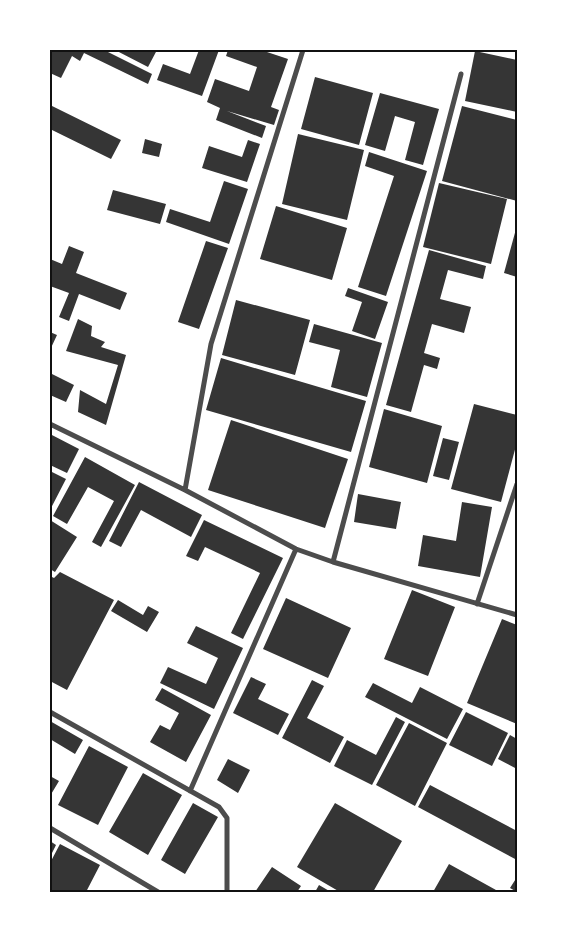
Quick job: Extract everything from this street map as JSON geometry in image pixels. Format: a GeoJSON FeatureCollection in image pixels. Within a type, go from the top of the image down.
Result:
{"type":"FeatureCollection","features":[{"type":"Feature","properties":{"kind":"street"},"geometry":{"type":"LineString","coordinates":[[185,490],[210,344],[303,50]]}},
{"type":"Feature","properties":{"kind":"street"},"geometry":{"type":"LineString","coordinates":[[333,562],[461,74]]}},
{"type":"Feature","properties":{"kind":"street"},"geometry":{"type":"LineString","coordinates":[[50,424],[185,490],[296,549],[333,562],[517,615]]}},
{"type":"Feature","properties":{"kind":"street"},"geometry":{"type":"LineString","coordinates":[[477,604],[517,484]]}},
{"type":"Feature","properties":{"kind":"street"},"geometry":{"type":"LineString","coordinates":[[190,791],[296,549]]}},
{"type":"Feature","properties":{"kind":"street"},"geometry":{"type":"LineString","coordinates":[[50,712],[219,807],[227,818],[227,892]]}},
{"type":"Feature","properties":{"kind":"street"},"geometry":{"type":"LineString","coordinates":[[50,828],[158,892]]}},
{"type":"Feature","properties":{"kind":"building"},"geometry":{"type":"Polygon","coordinates":[[[50,50],[104,50],[152,74],[148,84],[84,53],[80,61],[72,56],[61,78],[50,73],[50,50]]]}},
{"type":"Feature","properties":{"kind":"building"},"geometry":{"type":"Polygon","coordinates":[[[115,50],[157,50],[148,67],[115,50]]]}},
{"type":"Feature","properties":{"kind":"building"},"geometry":{"type":"Polygon","coordinates":[[[199,50],[219,50],[202,96],[157,80],[163,64],[190,74],[199,50]]]}},
{"type":"Feature","properties":{"kind":"building"},"geometry":{"type":"Polygon","coordinates":[[[228,50],[261,50],[288,59],[271,107],[279,110],[274,125],[227,111],[266,126],[262,138],[216,120],[220,108],[207,102],[215,79],[249,91],[257,67],[226,56],[228,50]]]}},
{"type":"Feature","properties":{"kind":"building"},"geometry":{"type":"Polygon","coordinates":[[[475,51],[517,60],[517,112],[465,101],[475,51]]]}},
{"type":"Feature","properties":{"kind":"building"},"geometry":{"type":"Polygon","coordinates":[[[315,77],[373,93],[359,145],[301,129],[315,77]]]}},
{"type":"Feature","properties":{"kind":"building"},"geometry":{"type":"Polygon","coordinates":[[[380,93],[439,109],[423,165],[405,160],[415,122],[395,116],[385,151],[365,145],[380,93]]]}},
{"type":"Feature","properties":{"kind":"building"},"geometry":{"type":"Polygon","coordinates":[[[50,105],[121,140],[111,159],[50,129],[50,105]]]}},
{"type":"Feature","properties":{"kind":"building"},"geometry":{"type":"Polygon","coordinates":[[[462,106],[517,120],[517,201],[442,181],[462,106]]]}},
{"type":"Feature","properties":{"kind":"building"},"geometry":{"type":"Polygon","coordinates":[[[298,134],[364,150],[347,220],[282,204],[298,134]]]}},
{"type":"Feature","properties":{"kind":"building"},"geometry":{"type":"Polygon","coordinates":[[[145,139],[162,144],[159,157],[142,153],[145,139]]]}},
{"type":"Feature","properties":{"kind":"building"},"geometry":{"type":"Polygon","coordinates":[[[248,140],[260,144],[247,182],[202,168],[209,146],[242,157],[248,140]]]}},
{"type":"Feature","properties":{"kind":"building"},"geometry":{"type":"Polygon","coordinates":[[[369,152],[427,171],[386,296],[358,287],[394,176],[365,166],[369,152]]]}},
{"type":"Feature","properties":{"kind":"building"},"geometry":{"type":"Polygon","coordinates":[[[224,181],[248,189],[229,244],[166,222],[170,209],[210,222],[224,181]]]}},
{"type":"Feature","properties":{"kind":"building"},"geometry":{"type":"Polygon","coordinates":[[[439,183],[507,199],[491,264],[423,247],[439,183]]]}},
{"type":"Feature","properties":{"kind":"building"},"geometry":{"type":"Polygon","coordinates":[[[113,190],[166,204],[160,224],[107,210],[113,190]]]}},
{"type":"Feature","properties":{"kind":"building"},"geometry":{"type":"Polygon","coordinates":[[[276,206],[347,228],[332,280],[260,259],[276,206]]]}},
{"type":"Feature","properties":{"kind":"building"},"geometry":{"type":"Polygon","coordinates":[[[517,229],[517,277],[504,273],[517,229]]]}},
{"type":"Feature","properties":{"kind":"building"},"geometry":{"type":"Polygon","coordinates":[[[206,241],[228,248],[199,329],[178,322],[206,241]]]}},
{"type":"Feature","properties":{"kind":"building"},"geometry":{"type":"Polygon","coordinates":[[[69,246],[84,252],[76,273],[127,293],[120,310],[79,294],[69,321],[59,317],[69,293],[50,286],[50,259],[62,264],[69,246]]]}},
{"type":"Feature","properties":{"kind":"building"},"geometry":{"type":"Polygon","coordinates":[[[429,250],[486,266],[483,279],[448,270],[440,299],[471,307],[464,333],[432,324],[424,353],[440,358],[437,369],[424,365],[411,412],[386,405],[429,250]]]}},
{"type":"Feature","properties":{"kind":"building"},"geometry":{"type":"Polygon","coordinates":[[[348,288],[388,302],[375,339],[352,331],[362,302],[345,296],[348,288]]]}},
{"type":"Feature","properties":{"kind":"building"},"geometry":{"type":"Polygon","coordinates":[[[236,300],[310,320],[295,375],[222,355],[236,300]]]}},
{"type":"Feature","properties":{"kind":"building"},"geometry":{"type":"Polygon","coordinates":[[[78,319],[92,326],[91,336],[105,342],[101,347],[126,355],[106,425],[78,412],[80,390],[106,404],[118,365],[66,351],[78,319]]]}},
{"type":"Feature","properties":{"kind":"building"},"geometry":{"type":"Polygon","coordinates":[[[314,324],[382,343],[367,397],[331,387],[340,350],[309,342],[314,324]]]}},
{"type":"Feature","properties":{"kind":"building"},"geometry":{"type":"Polygon","coordinates":[[[50,332],[57,335],[50,350],[50,332]]]}},
{"type":"Feature","properties":{"kind":"building"},"geometry":{"type":"Polygon","coordinates":[[[221,358],[366,401],[351,452],[206,410],[221,358]]]}},
{"type":"Feature","properties":{"kind":"building"},"geometry":{"type":"Polygon","coordinates":[[[50,373],[74,385],[66,402],[50,395],[50,373]]]}},
{"type":"Feature","properties":{"kind":"building"},"geometry":{"type":"Polygon","coordinates":[[[474,404],[517,415],[517,442],[501,502],[451,489],[474,404]]]}},
{"type":"Feature","properties":{"kind":"building"},"geometry":{"type":"Polygon","coordinates":[[[384,409],[442,426],[427,483],[369,467],[384,409]]]}},
{"type":"Feature","properties":{"kind":"building"},"geometry":{"type":"Polygon","coordinates":[[[231,420],[348,459],[325,528],[208,490],[231,420]]]}},
{"type":"Feature","properties":{"kind":"building"},"geometry":{"type":"Polygon","coordinates":[[[50,434],[79,449],[67,473],[50,465],[50,434]]]}},
{"type":"Feature","properties":{"kind":"building"},"geometry":{"type":"Polygon","coordinates":[[[443,438],[459,442],[449,480],[433,476],[443,438]]]}},
{"type":"Feature","properties":{"kind":"building"},"geometry":{"type":"Polygon","coordinates":[[[85,457],[135,485],[101,547],[92,542],[114,501],[88,487],[67,524],[53,516],[85,457]]]}},
{"type":"Feature","properties":{"kind":"building"},"geometry":{"type":"Polygon","coordinates":[[[50,471],[66,479],[50,510],[50,471]]]}},
{"type":"Feature","properties":{"kind":"building"},"geometry":{"type":"Polygon","coordinates":[[[139,482],[202,515],[191,537],[141,510],[121,547],[109,541],[139,482]]]}},
{"type":"Feature","properties":{"kind":"building"},"geometry":{"type":"Polygon","coordinates":[[[358,494],[401,502],[396,529],[354,522],[358,494]]]}},
{"type":"Feature","properties":{"kind":"building"},"geometry":{"type":"Polygon","coordinates":[[[462,502],[492,507],[480,577],[418,566],[423,535],[456,541],[462,502]]]}},
{"type":"Feature","properties":{"kind":"building"},"geometry":{"type":"Polygon","coordinates":[[[50,520],[77,537],[55,572],[50,569],[50,520]]]}},
{"type":"Feature","properties":{"kind":"building"},"geometry":{"type":"Polygon","coordinates":[[[204,520],[283,558],[243,639],[231,633],[260,573],[205,547],[198,561],[186,556],[204,520]]]}},
{"type":"Feature","properties":{"kind":"building"},"geometry":{"type":"Polygon","coordinates":[[[60,572],[114,600],[67,690],[50,681],[50,576],[54,578],[60,572]]]}},
{"type":"Feature","properties":{"kind":"building"},"geometry":{"type":"Polygon","coordinates":[[[412,590],[455,607],[428,676],[384,659],[412,590]]]}},
{"type":"Feature","properties":{"kind":"building"},"geometry":{"type":"Polygon","coordinates":[[[286,598],[351,628],[328,678],[263,649],[286,598]]]}},
{"type":"Feature","properties":{"kind":"building"},"geometry":{"type":"Polygon","coordinates":[[[118,600],[143,615],[148,606],[159,612],[147,632],[111,611],[118,600]]]}},
{"type":"Feature","properties":{"kind":"building"},"geometry":{"type":"Polygon","coordinates":[[[502,619],[517,625],[517,724],[467,703],[502,619]]]}},
{"type":"Feature","properties":{"kind":"building"},"geometry":{"type":"Polygon","coordinates":[[[196,626],[243,648],[214,709],[160,683],[168,667],[206,684],[218,658],[187,643],[196,626]]]}},
{"type":"Feature","properties":{"kind":"building"},"geometry":{"type":"Polygon","coordinates":[[[251,677],[266,684],[258,699],[289,714],[278,735],[233,713],[251,677]]]}},
{"type":"Feature","properties":{"kind":"building"},"geometry":{"type":"Polygon","coordinates":[[[312,680],[324,686],[307,718],[344,737],[330,763],[282,738],[312,680]]]}},
{"type":"Feature","properties":{"kind":"building"},"geometry":{"type":"Polygon","coordinates":[[[373,683],[412,703],[420,687],[463,709],[447,739],[365,697],[373,683]]]}},
{"type":"Feature","properties":{"kind":"building"},"geometry":{"type":"Polygon","coordinates":[[[162,688],[211,715],[186,762],[150,742],[160,725],[170,730],[179,713],[155,700],[162,688]]]}},
{"type":"Feature","properties":{"kind":"building"},"geometry":{"type":"Polygon","coordinates":[[[466,712],[508,733],[492,766],[449,745],[466,712]]]}},
{"type":"Feature","properties":{"kind":"building"},"geometry":{"type":"Polygon","coordinates":[[[396,717],[405,722],[372,785],[334,766],[347,740],[376,755],[396,717]]]}},
{"type":"Feature","properties":{"kind":"building"},"geometry":{"type":"Polygon","coordinates":[[[50,721],[83,740],[75,754],[50,739],[50,721]]]}},
{"type":"Feature","properties":{"kind":"building"},"geometry":{"type":"Polygon","coordinates":[[[409,723],[447,743],[415,806],[376,785],[409,723]]]}},
{"type":"Feature","properties":{"kind":"building"},"geometry":{"type":"Polygon","coordinates":[[[510,735],[517,739],[517,769],[498,759],[510,735]]]}},
{"type":"Feature","properties":{"kind":"building"},"geometry":{"type":"Polygon","coordinates":[[[89,746],[128,767],[98,825],[58,805],[89,746]]]}},
{"type":"Feature","properties":{"kind":"building"},"geometry":{"type":"Polygon","coordinates":[[[228,759],[250,770],[238,793],[217,780],[228,759]]]}},
{"type":"Feature","properties":{"kind":"building"},"geometry":{"type":"Polygon","coordinates":[[[143,773],[182,795],[148,855],[109,832],[143,773]]]}},
{"type":"Feature","properties":{"kind":"building"},"geometry":{"type":"Polygon","coordinates":[[[50,776],[59,781],[50,796],[50,776]]]}},
{"type":"Feature","properties":{"kind":"building"},"geometry":{"type":"Polygon","coordinates":[[[430,785],[517,831],[517,860],[418,807],[430,785]]]}},
{"type":"Feature","properties":{"kind":"building"},"geometry":{"type":"Polygon","coordinates":[[[193,803],[218,817],[185,874],[161,860],[193,803]]]}},
{"type":"Feature","properties":{"kind":"building"},"geometry":{"type":"Polygon","coordinates":[[[335,803],[402,841],[373,892],[340,892],[297,867],[335,803]]]}},
{"type":"Feature","properties":{"kind":"building"},"geometry":{"type":"Polygon","coordinates":[[[50,841],[56,845],[50,857],[50,841]]]}},
{"type":"Feature","properties":{"kind":"building"},"geometry":{"type":"Polygon","coordinates":[[[60,844],[100,865],[86,892],[50,892],[50,863],[60,844]]]}},
{"type":"Feature","properties":{"kind":"building"},"geometry":{"type":"Polygon","coordinates":[[[449,864],[496,890],[495,892],[433,892],[449,864]]]}},
{"type":"Feature","properties":{"kind":"building"},"geometry":{"type":"Polygon","coordinates":[[[272,867],[301,886],[297,892],[255,892],[272,867]]]}},
{"type":"Feature","properties":{"kind":"building"},"geometry":{"type":"Polygon","coordinates":[[[517,877],[517,892],[510,888],[517,877]]]}},
{"type":"Feature","properties":{"kind":"building"},"geometry":{"type":"Polygon","coordinates":[[[319,885],[331,892],[315,892],[319,885]]]}}]}
